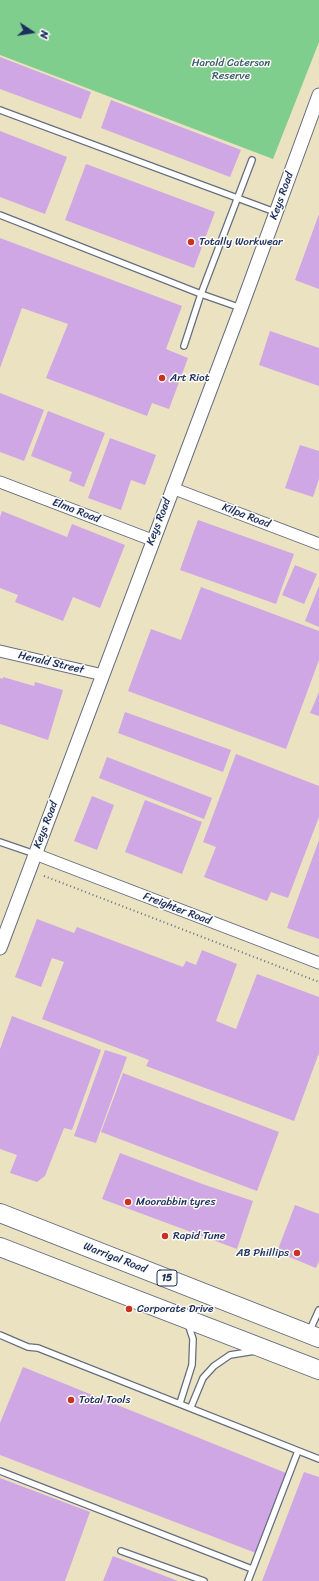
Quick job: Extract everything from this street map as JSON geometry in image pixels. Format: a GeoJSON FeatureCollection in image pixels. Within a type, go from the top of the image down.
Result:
{"type":"FeatureCollection","features":[{"type":"Feature","properties":{"kind":"highway","name":"Warrigal Road"},"geometry":{"type":"LineString","coordinates":[[0,1213],[314,1335]]}},
{"type":"Feature","properties":{"kind":"highway"},"geometry":{"type":"LineString","coordinates":[[0,1247],[319,1370]]}},
{"type":"Feature","properties":{"kind":"street","name":"Keys Road"},"geometry":{"type":"LineString","coordinates":[[0,948],[152,540],[241,308],[319,95]]}},
{"type":"Feature","properties":{"kind":"street","name":"Elma Road"},"geometry":{"type":"LineString","coordinates":[[0,482],[152,540]]}},
{"type":"Feature","properties":{"kind":"street","name":"Kilpa Road"},"geometry":{"type":"LineString","coordinates":[[172,488],[319,544]]}},
{"type":"Feature","properties":{"kind":"street","name":"Herald Street"},"geometry":{"type":"LineString","coordinates":[[0,651],[103,674]]}},
{"type":"Feature","properties":{"kind":"street","name":"Freighter Road"},"geometry":{"type":"LineString","coordinates":[[35,854],[319,963]]}},
{"type":"Feature","properties":{"kind":"lane"},"geometry":{"type":"LineString","coordinates":[[0,110],[276,212]]}},
{"type":"Feature","properties":{"kind":"lane"},"geometry":{"type":"LineString","coordinates":[[184,346],[252,160]]}},
{"type":"Feature","properties":{"kind":"lane"},"geometry":{"type":"LineString","coordinates":[[0,215],[241,308]]}},
{"type":"Feature","properties":{"kind":"lane"},"geometry":{"type":"LineString","coordinates":[[0,842],[35,854]]}},
{"type":"Feature","properties":{"kind":"lane"},"geometry":{"type":"LineString","coordinates":[[314,1335],[319,1310]]}},
{"type":"Feature","properties":{"kind":"lane"},"geometry":{"type":"LineString","coordinates":[[180,1403],[192,1371],[193,1350],[192,1334],[183,1317]]}},
{"type":"Feature","properties":{"kind":"lane"},"geometry":{"type":"LineString","coordinates":[[0,1335],[28,1347],[38,1348],[319,1458]]}},
{"type":"Feature","properties":{"kind":"lane"},"geometry":{"type":"LineString","coordinates":[[191,1407],[203,1378],[220,1361],[233,1354],[267,1350]]}},
{"type":"Feature","properties":{"kind":"lane"},"geometry":{"type":"LineString","coordinates":[[248,1581],[298,1451]]}},
{"type":"Feature","properties":{"kind":"lane"},"geometry":{"type":"LineString","coordinates":[[0,1471],[252,1569]]}},
{"type":"Feature","properties":{"kind":"lane"},"geometry":{"type":"LineString","coordinates":[[122,1551],[204,1581]]}},
{"type":"Feature","properties":{"kind":"path"},"geometry":{"type":"LineString","coordinates":[[44,876],[319,982]]}},
{"type":"Feature","properties":{"kind":"green space","name":"Harold Caterson Reserve"},"geometry":{"type":"Polygon","coordinates":[[[0,0],[319,0],[319,42],[273,159],[0,55],[0,0]]]}},
{"type":"Feature","properties":{"kind":"building"},"geometry":{"type":"Polygon","coordinates":[[[0,57],[91,92],[81,119],[0,89],[0,57]]]}},
{"type":"Feature","properties":{"kind":"building"},"geometry":{"type":"Polygon","coordinates":[[[111,100],[241,150],[230,177],[101,128],[111,100]]]}},
{"type":"Feature","properties":{"kind":"building"},"geometry":{"type":"Polygon","coordinates":[[[0,131],[67,157],[45,214],[0,197],[0,131]]]}},
{"type":"Feature","properties":{"kind":"building"},"geometry":{"type":"Polygon","coordinates":[[[86,164],[215,212],[194,268],[65,220],[86,164]]]}},
{"type":"Feature","properties":{"kind":"building"},"geometry":{"type":"Polygon","coordinates":[[[319,214],[319,289],[295,280],[319,214]]]}},
{"type":"Feature","properties":{"kind":"building"},"geometry":{"type":"Polygon","coordinates":[[[0,238],[182,306],[166,349],[188,358],[169,409],[152,403],[147,416],[46,378],[68,324],[22,308],[0,368],[0,238]]]}},
{"type":"Feature","properties":{"kind":"building"},"geometry":{"type":"Polygon","coordinates":[[[270,331],[319,348],[319,386],[259,365],[270,331]]]}},
{"type":"Feature","properties":{"kind":"building"},"geometry":{"type":"Polygon","coordinates":[[[0,393],[44,410],[24,461],[0,452],[0,393]]]}},
{"type":"Feature","properties":{"kind":"building"},"geometry":{"type":"Polygon","coordinates":[[[48,411],[105,433],[84,487],[69,481],[72,472],[31,456],[48,411]]]}},
{"type":"Feature","properties":{"kind":"building"},"geometry":{"type":"Polygon","coordinates":[[[110,438],[156,455],[145,485],[131,480],[121,510],[88,498],[110,438]]]}},
{"type":"Feature","properties":{"kind":"building"},"geometry":{"type":"Polygon","coordinates":[[[300,445],[319,451],[319,479],[313,497],[285,488],[300,445]]]}},
{"type":"Feature","properties":{"kind":"building"},"geometry":{"type":"Polygon","coordinates":[[[2,511],[67,537],[72,524],[125,545],[100,608],[73,597],[63,621],[15,602],[18,595],[0,588],[0,517],[2,511]]]}},
{"type":"Feature","properties":{"kind":"building"},"geometry":{"type":"Polygon","coordinates":[[[198,520],[294,554],[276,604],[180,570],[198,520]]]}},
{"type":"Feature","properties":{"kind":"building"},"geometry":{"type":"Polygon","coordinates":[[[295,565],[317,574],[304,604],[282,595],[295,565]]]}},
{"type":"Feature","properties":{"kind":"building"},"geometry":{"type":"Polygon","coordinates":[[[319,586],[319,627],[305,621],[319,586]]]}},
{"type":"Feature","properties":{"kind":"building"},"geometry":{"type":"Polygon","coordinates":[[[201,587],[319,631],[319,660],[286,749],[128,691],[151,629],[181,640],[201,587]]]}},
{"type":"Feature","properties":{"kind":"building"},"geometry":{"type":"Polygon","coordinates":[[[3,677],[34,686],[35,682],[63,690],[48,740],[0,724],[0,678],[3,679],[3,677]]]}},
{"type":"Feature","properties":{"kind":"building"},"geometry":{"type":"Polygon","coordinates":[[[319,692],[319,716],[310,713],[319,692]]]}},
{"type":"Feature","properties":{"kind":"building"},"geometry":{"type":"Polygon","coordinates":[[[125,712],[231,750],[223,772],[118,733],[125,712]]]}},
{"type":"Feature","properties":{"kind":"building"},"geometry":{"type":"Polygon","coordinates":[[[236,754],[319,786],[319,817],[288,898],[271,892],[267,901],[204,877],[216,847],[203,842],[236,754]]]}},
{"type":"Feature","properties":{"kind":"building"},"geometry":{"type":"Polygon","coordinates":[[[107,757],[212,798],[204,819],[99,778],[107,757]]]}},
{"type":"Feature","properties":{"kind":"building"},"geometry":{"type":"Polygon","coordinates":[[[92,796],[114,805],[97,850],[74,841],[92,796]]]}},
{"type":"Feature","properties":{"kind":"building"},"geometry":{"type":"Polygon","coordinates":[[[145,800],[202,822],[182,874],[125,852],[145,800]]]}},
{"type":"Feature","properties":{"kind":"building"},"geometry":{"type":"Polygon","coordinates":[[[319,840],[319,939],[287,928],[319,840]]]}},
{"type":"Feature","properties":{"kind":"building"},"geometry":{"type":"Polygon","coordinates":[[[37,919],[74,933],[77,927],[183,967],[186,961],[196,965],[202,950],[237,964],[216,1021],[236,1029],[257,974],[319,997],[319,1053],[294,1121],[146,1066],[149,1060],[42,1019],[64,962],[52,958],[41,987],[15,977],[37,919]]]}},
{"type":"Feature","properties":{"kind":"building"},"geometry":{"type":"Polygon","coordinates":[[[12,1016],[101,1050],[72,1130],[64,1128],[45,1176],[37,1182],[10,1173],[17,1155],[0,1149],[0,1049],[12,1016]]]}},
{"type":"Feature","properties":{"kind":"building"},"geometry":{"type":"Polygon","coordinates":[[[105,1050],[127,1057],[96,1143],[74,1136],[105,1050]]]}},
{"type":"Feature","properties":{"kind":"building"},"geometry":{"type":"Polygon","coordinates":[[[123,1073],[279,1132],[257,1191],[101,1132],[123,1073]]]}},
{"type":"Feature","properties":{"kind":"building"},"geometry":{"type":"Polygon","coordinates":[[[120,1153],[205,1185],[253,1201],[237,1249],[102,1199],[120,1153]]]}},
{"type":"Feature","properties":{"kind":"building"},"geometry":{"type":"Polygon","coordinates":[[[295,1205],[319,1214],[319,1261],[316,1268],[277,1252],[295,1205]]]}},
{"type":"Feature","properties":{"kind":"building"},"geometry":{"type":"Polygon","coordinates":[[[23,1367],[286,1473],[256,1553],[0,1455],[0,1423],[23,1367]]]}},
{"type":"Feature","properties":{"kind":"building"},"geometry":{"type":"Polygon","coordinates":[[[304,1472],[319,1477],[319,1581],[262,1581],[304,1472]]]}},
{"type":"Feature","properties":{"kind":"building"},"geometry":{"type":"Polygon","coordinates":[[[0,1478],[90,1512],[65,1581],[0,1581],[0,1478]]]}},
{"type":"Feature","properties":{"kind":"building"},"geometry":{"type":"Polygon","coordinates":[[[113,1556],[178,1581],[103,1581],[113,1556]]]}},
{"type":"Feature","properties":{"kind":"place","name":"Totally Workwear"},"geometry":{"type":"Point","coordinates":[191,242]}},
{"type":"Feature","properties":{"kind":"place","name":"Art Riot"},"geometry":{"type":"Point","coordinates":[162,378]}},
{"type":"Feature","properties":{"kind":"place","name":"Moorabbin tyres"},"geometry":{"type":"Point","coordinates":[128,1202]}},
{"type":"Feature","properties":{"kind":"place","name":"Rapid Tune"},"geometry":{"type":"Point","coordinates":[165,1236]}},
{"type":"Feature","properties":{"kind":"place","name":"AB Phillips"},"geometry":{"type":"Point","coordinates":[297,1253]}},
{"type":"Feature","properties":{"kind":"place","name":"Corporate Drive"},"geometry":{"type":"Point","coordinates":[129,1309]}},
{"type":"Feature","properties":{"kind":"place","name":"Total Tools"},"geometry":{"type":"Point","coordinates":[71,1400]}}]}
